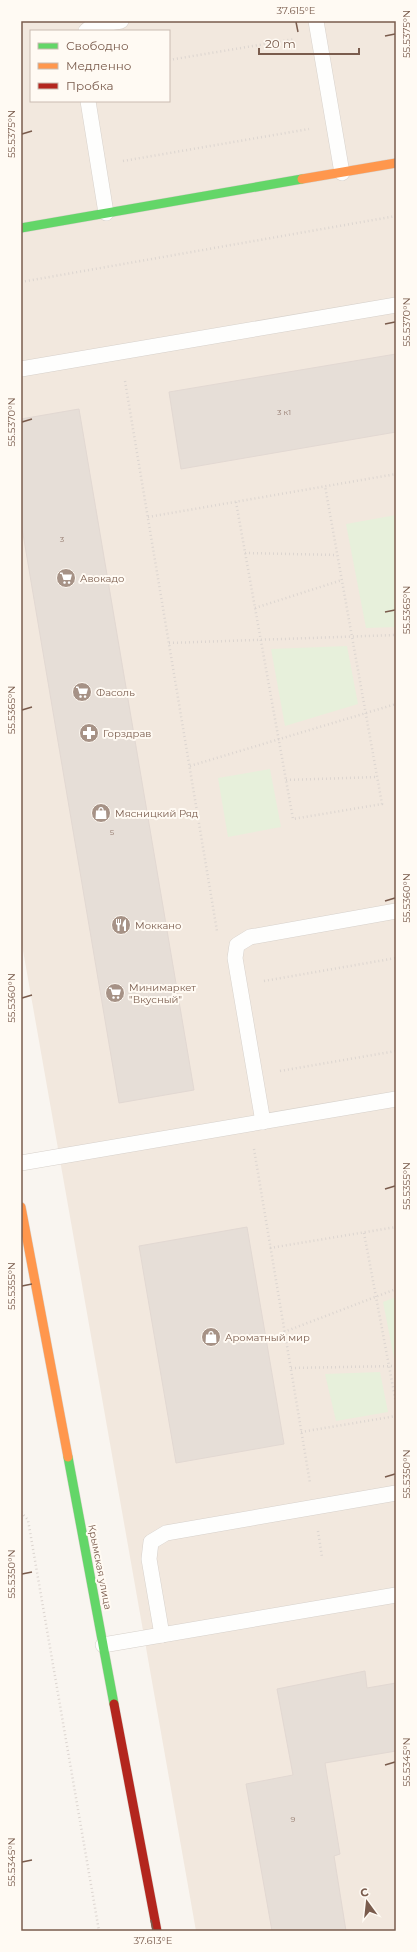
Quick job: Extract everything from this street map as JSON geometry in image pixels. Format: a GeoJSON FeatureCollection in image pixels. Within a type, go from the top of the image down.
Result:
{"type":"FeatureCollection","features":[{"type":"Feature","properties":{"kind":"street"},"geometry":{"type":"LineString","coordinates":[[21,228],[396,163]]}},
{"type":"Feature","properties":{"kind":"street","name":"Крымская улица"},"geometry":{"type":"LineString","coordinates":[[21,1207],[157,1931]]}},
{"type":"Feature","properties":{"kind":"lane"},"geometry":{"type":"LineString","coordinates":[[87,30],[92,26],[121,21]]}},
{"type":"Feature","properties":{"kind":"lane"},"geometry":{"type":"LineString","coordinates":[[317,28],[342,173]]}},
{"type":"Feature","properties":{"kind":"lane"},"geometry":{"type":"LineString","coordinates":[[88,102],[106,214]]}},
{"type":"Feature","properties":{"kind":"lane"},"geometry":{"type":"LineString","coordinates":[[21,369],[396,305]]}},
{"type":"Feature","properties":{"kind":"lane"},"geometry":{"type":"LineString","coordinates":[[263,1122],[235,958],[238,945],[250,937],[396,911]]}},
{"type":"Feature","properties":{"kind":"lane"},"geometry":{"type":"LineString","coordinates":[[21,1163],[396,1099]]}},
{"type":"Feature","properties":{"kind":"lane"},"geometry":{"type":"LineString","coordinates":[[162,1635],[149,1559],[151,1542],[166,1533],[396,1493]]}},
{"type":"Feature","properties":{"kind":"lane"},"geometry":{"type":"LineString","coordinates":[[103,1645],[396,1596]]}},
{"type":"Feature","properties":{"kind":"path"},"geometry":{"type":"LineString","coordinates":[[170,60],[317,28]]}},
{"type":"Feature","properties":{"kind":"path"},"geometry":{"type":"LineString","coordinates":[[99,165],[334,125]]}},
{"type":"Feature","properties":{"kind":"path"},"geometry":{"type":"LineString","coordinates":[[21,282],[396,216]]}},
{"type":"Feature","properties":{"kind":"path"},"geometry":{"type":"LineString","coordinates":[[125,381],[208,879]]}},
{"type":"Feature","properties":{"kind":"path"},"geometry":{"type":"LineString","coordinates":[[148,517],[396,474]]}},
{"type":"Feature","properties":{"kind":"path"},"geometry":{"type":"LineString","coordinates":[[236,502],[293,819],[382,804],[325,486]]}},
{"type":"Feature","properties":{"kind":"path"},"geometry":{"type":"LineString","coordinates":[[245,553],[337,555]]}},
{"type":"Feature","properties":{"kind":"path"},"geometry":{"type":"LineString","coordinates":[[255,608],[342,580]]}},
{"type":"Feature","properties":{"kind":"path"},"geometry":{"type":"LineString","coordinates":[[169,643],[396,636]]}},
{"type":"Feature","properties":{"kind":"path"},"geometry":{"type":"LineString","coordinates":[[190,766],[396,704]]}},
{"type":"Feature","properties":{"kind":"path"},"geometry":{"type":"LineString","coordinates":[[286,780],[377,777]]}},
{"type":"Feature","properties":{"kind":"path"},"geometry":{"type":"LineString","coordinates":[[240,985],[396,958]]}},
{"type":"Feature","properties":{"kind":"path"},"geometry":{"type":"LineString","coordinates":[[256,1075],[396,1051]]}},
{"type":"Feature","properties":{"kind":"path"},"geometry":{"type":"LineString","coordinates":[[266,1224],[302,1440]]}},
{"type":"Feature","properties":{"kind":"path"},"geometry":{"type":"LineString","coordinates":[[270,1248],[396,1227]]}},
{"type":"Feature","properties":{"kind":"path"},"geometry":{"type":"LineString","coordinates":[[364,1233],[396,1403]]}},
{"type":"Feature","properties":{"kind":"path"},"geometry":{"type":"LineString","coordinates":[[284,1332],[396,1289]]}},
{"type":"Feature","properties":{"kind":"path"},"geometry":{"type":"LineString","coordinates":[[290,1368],[396,1366]]}},
{"type":"Feature","properties":{"kind":"path"},"geometry":{"type":"LineString","coordinates":[[301,1432],[396,1416]]}},
{"type":"Feature","properties":{"kind":"path"},"geometry":{"type":"LineString","coordinates":[[21,1512],[28,1520],[99,1931]]}},
{"type":"Feature","properties":{"kind":"shaded area"},"geometry":{"type":"Polygon","coordinates":[[[21,21],[396,21],[396,1931],[196,1931],[21,939],[21,21]]]}},
{"type":"Feature","properties":{"kind":"green space"},"geometry":{"type":"Polygon","coordinates":[[[396,515],[396,627],[366,628],[346,524],[396,515]]]}},
{"type":"Feature","properties":{"kind":"green space"},"geometry":{"type":"Polygon","coordinates":[[[347,646],[358,704],[285,726],[271,649],[347,646]]]}},
{"type":"Feature","properties":{"kind":"green space"},"geometry":{"type":"Polygon","coordinates":[[[270,769],[281,827],[228,837],[218,778],[270,769]]]}},
{"type":"Feature","properties":{"kind":"green space"},"geometry":{"type":"Polygon","coordinates":[[[396,1297],[396,1358],[394,1358],[383,1302],[396,1297]]]}},
{"type":"Feature","properties":{"kind":"green space"},"geometry":{"type":"Polygon","coordinates":[[[380,1372],[388,1412],[336,1421],[325,1374],[380,1372]]]}},
{"type":"Feature","properties":{"kind":"building"},"geometry":{"type":"Polygon","coordinates":[[[396,354],[396,432],[181,469],[169,392],[396,354]]]}},
{"type":"Feature","properties":{"kind":"building"},"geometry":{"type":"Polygon","coordinates":[[[79,409],[194,1090],[119,1103],[21,522],[21,419],[79,409]]]}},
{"type":"Feature","properties":{"kind":"building"},"geometry":{"type":"Polygon","coordinates":[[[247,1227],[284,1444],[176,1463],[139,1246],[247,1227]]]}},
{"type":"Feature","properties":{"kind":"building"},"geometry":{"type":"Polygon","coordinates":[[[365,1671],[367,1688],[396,1683],[396,1751],[325,1763],[340,1854],[334,1856],[346,1931],[272,1931],[246,1784],[293,1775],[277,1689],[365,1671]]]}},
{"type":"Feature","properties":{"kind":"traffic: fast"},"geometry":{"type":"LineString","coordinates":[[21,228],[302,179]]}},
{"type":"Feature","properties":{"kind":"traffic: fast"},"geometry":{"type":"LineString","coordinates":[[68,1457],[114,1704]]}},
{"type":"Feature","properties":{"kind":"traffic: slow"},"geometry":{"type":"LineString","coordinates":[[302,179],[396,163]]}},
{"type":"Feature","properties":{"kind":"traffic: slow"},"geometry":{"type":"LineString","coordinates":[[21,1207],[68,1457]]}},
{"type":"Feature","properties":{"kind":"traffic: jam"},"geometry":{"type":"LineString","coordinates":[[114,1704],[157,1931]]}},
{"type":"Feature","properties":{"kind":"place","name":"Авокадо"},"geometry":{"type":"Point","coordinates":[66,578]}},
{"type":"Feature","properties":{"kind":"place","name":"Фасоль"},"geometry":{"type":"Point","coordinates":[82,692]}},
{"type":"Feature","properties":{"kind":"place","name":"Горздрав"},"geometry":{"type":"Point","coordinates":[89,733]}},
{"type":"Feature","properties":{"kind":"place","name":"Мясницкий Ряд"},"geometry":{"type":"Point","coordinates":[101,813]}},
{"type":"Feature","properties":{"kind":"place","name":"Моккано"},"geometry":{"type":"Point","coordinates":[121,925]}},
{"type":"Feature","properties":{"kind":"place","name":"Минимаркет \"Вкусный\""},"geometry":{"type":"Point","coordinates":[115,993]}},
{"type":"Feature","properties":{"kind":"place","name":"Ароматный мир"},"geometry":{"type":"Point","coordinates":[211,1337]}}]}
